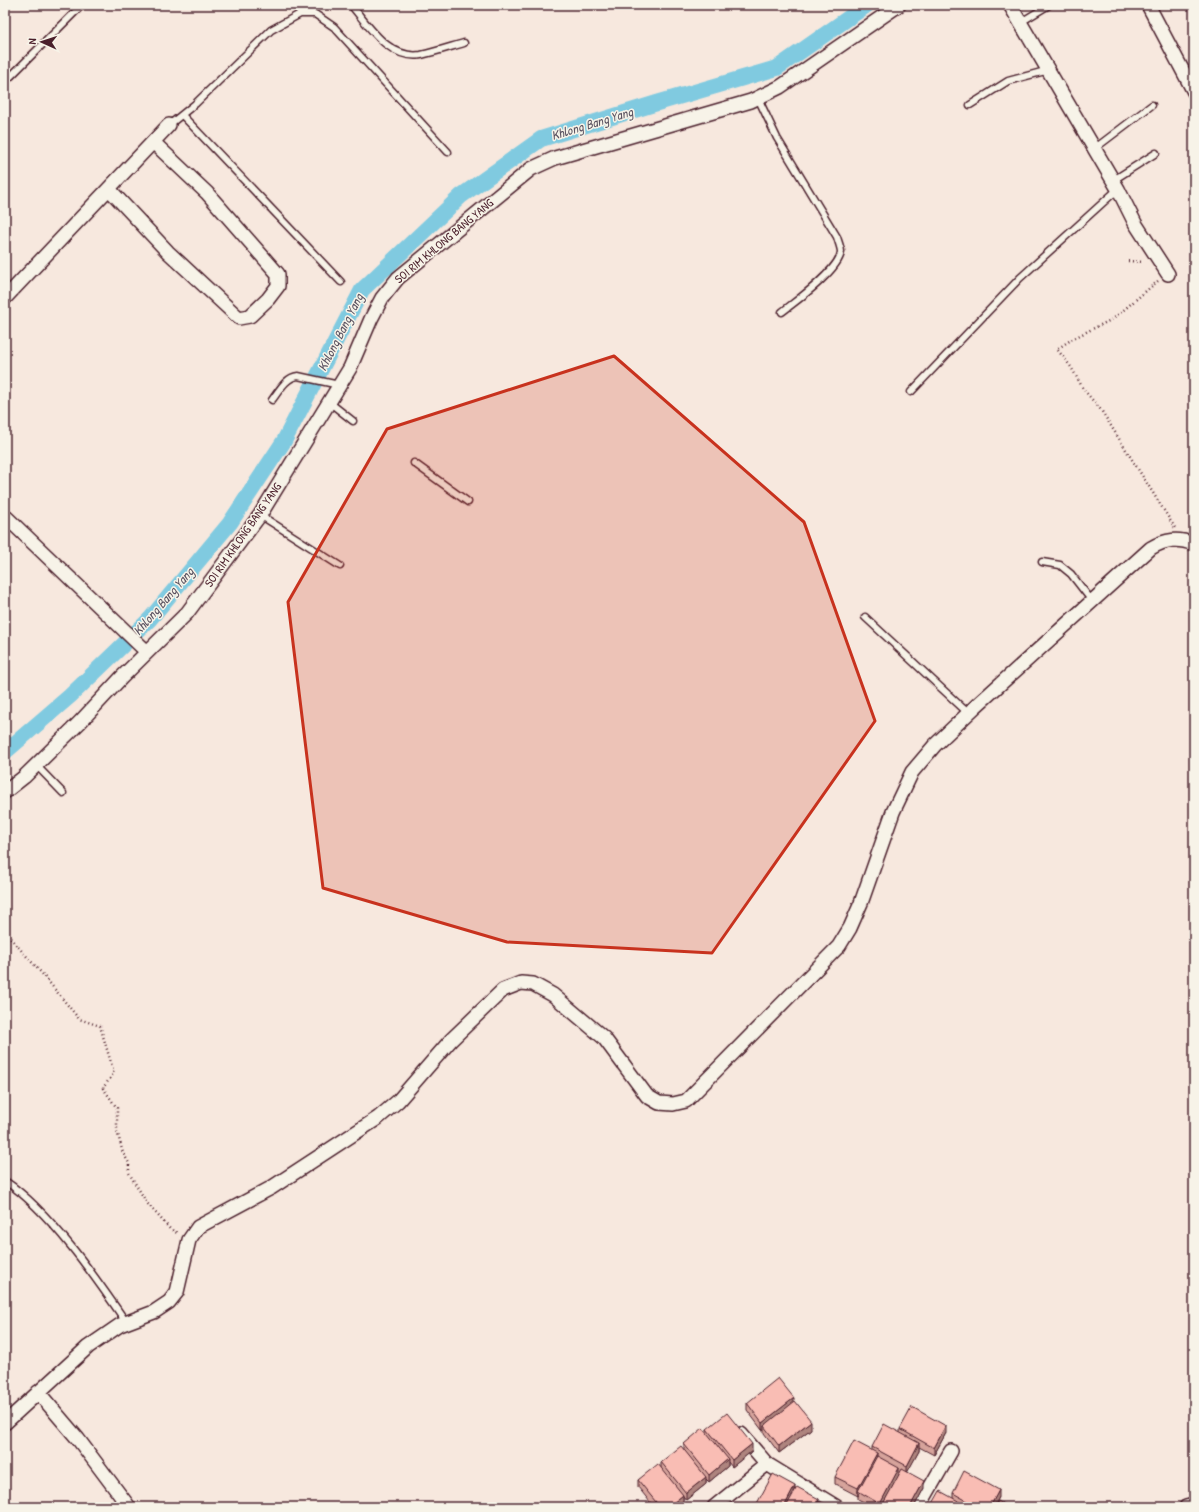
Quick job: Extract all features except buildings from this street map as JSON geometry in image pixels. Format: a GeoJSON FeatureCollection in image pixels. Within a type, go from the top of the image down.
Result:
{"type":"FeatureCollection","features":[{"type":"Feature","properties":{"kind":"street","name":"SOI RIM KHLONG BANG YANG"},"geometry":{"type":"LineString","coordinates":[[5,792],[36,765],[80,722],[144,649],[187,613],[260,515],[350,368],[371,319],[382,298],[398,278],[532,169],[555,158],[758,98],[780,87],[898,5]]}},
{"type":"Feature","properties":{"kind":"street"},"geometry":{"type":"LineString","coordinates":[[1010,5],[1022,22],[1135,223],[1168,274]]}},
{"type":"Feature","properties":{"kind":"street"},"geometry":{"type":"LineString","coordinates":[[1148,5],[1194,92]]}},
{"type":"Feature","properties":{"kind":"street"},"geometry":{"type":"LineString","coordinates":[[5,298],[169,125]]}},
{"type":"Feature","properties":{"kind":"street"},"geometry":{"type":"LineString","coordinates":[[109,189],[168,252],[239,318],[250,316],[268,299],[278,286],[278,274],[207,193],[153,142]]}},
{"type":"Feature","properties":{"kind":"street"},"geometry":{"type":"LineString","coordinates":[[5,516],[121,625],[144,649]]}},
{"type":"Feature","properties":{"kind":"street"},"geometry":{"type":"LineString","coordinates":[[5,1423],[88,1347],[126,1322],[154,1312],[168,1302],[177,1292],[188,1240],[198,1227],[271,1188],[378,1118],[398,1101],[434,1058],[491,1000],[503,990],[521,983],[533,984],[553,995],[604,1038],[647,1096],[659,1103],[673,1104],[686,1100],[838,946],[850,928],[861,903],[893,812],[912,772],[935,745],[1092,601],[1159,543],[1169,540],[1188,542]]}},
{"type":"Feature","properties":{"kind":"street"},"geometry":{"type":"LineString","coordinates":[[38,1392],[78,1439],[129,1507]]}},
{"type":"Feature","properties":{"kind":"street"},"geometry":{"type":"LineString","coordinates":[[734,1425],[767,1464],[837,1507]]}},
{"type":"Feature","properties":{"kind":"street"},"geometry":{"type":"LineString","coordinates":[[919,1507],[951,1451]]}},
{"type":"Feature","properties":{"kind":"street"},"geometry":{"type":"LineString","coordinates":[[714,1507],[767,1464]]}},
{"type":"Feature","properties":{"kind":"street"},"geometry":{"type":"LineString","coordinates":[[1186,1507],[1194,1505]]}},
{"type":"Feature","properties":{"kind":"lane"},"geometry":{"type":"LineString","coordinates":[[5,82],[82,5]]}},
{"type":"Feature","properties":{"kind":"lane"},"geometry":{"type":"LineString","coordinates":[[351,5],[380,38],[395,51],[407,55],[420,55],[464,43]]}},
{"type":"Feature","properties":{"kind":"lane"},"geometry":{"type":"LineString","coordinates":[[1022,22],[1049,5]]}},
{"type":"Feature","properties":{"kind":"lane"},"geometry":{"type":"LineString","coordinates":[[169,125],[195,104],[271,30],[300,14],[314,14],[334,27],[448,152]]}},
{"type":"Feature","properties":{"kind":"lane"},"geometry":{"type":"LineString","coordinates":[[970,105],[1008,81],[1049,70]]}},
{"type":"Feature","properties":{"kind":"lane"},"geometry":{"type":"LineString","coordinates":[[758,98],[777,138],[837,237],[841,251],[837,263],[804,295],[782,312]]}},
{"type":"Feature","properties":{"kind":"lane"},"geometry":{"type":"LineString","coordinates":[[1094,149],[1152,105]]}},
{"type":"Feature","properties":{"kind":"lane"},"geometry":{"type":"LineString","coordinates":[[182,115],[341,282]]}},
{"type":"Feature","properties":{"kind":"lane"},"geometry":{"type":"LineString","coordinates":[[911,392],[1020,278],[1115,185],[1156,153]]}},
{"type":"Feature","properties":{"kind":"lane"},"geometry":{"type":"LineString","coordinates":[[272,400],[288,379],[298,376],[339,385]]}},
{"type":"Feature","properties":{"kind":"lane"},"geometry":{"type":"LineString","coordinates":[[329,402],[353,421]]}},
{"type":"Feature","properties":{"kind":"lane"},"geometry":{"type":"LineString","coordinates":[[414,462],[468,502]]}},
{"type":"Feature","properties":{"kind":"lane"},"geometry":{"type":"LineString","coordinates":[[260,515],[340,566]]}},
{"type":"Feature","properties":{"kind":"lane"},"geometry":{"type":"LineString","coordinates":[[1042,562],[1060,565],[1071,574],[1092,601]]}},
{"type":"Feature","properties":{"kind":"lane"},"geometry":{"type":"LineString","coordinates":[[865,617],[968,714]]}},
{"type":"Feature","properties":{"kind":"lane"},"geometry":{"type":"LineString","coordinates":[[36,765],[63,793]]}},
{"type":"Feature","properties":{"kind":"lane"},"geometry":{"type":"LineString","coordinates":[[5,1181],[17,1189],[60,1234],[108,1296],[126,1322]]}},
{"type":"Feature","properties":{"kind":"path"},"geometry":{"type":"LineString","coordinates":[[1168,274],[1113,320],[1074,338],[1057,349],[1071,367],[1084,390],[1101,410],[1188,542]]}},
{"type":"Feature","properties":{"kind":"path"},"geometry":{"type":"LineString","coordinates":[[5,932],[79,1019],[100,1026],[114,1073],[103,1088],[117,1108],[118,1131],[123,1153],[129,1163],[129,1173],[147,1203],[159,1218],[170,1230],[188,1240]]}},
{"type":"Feature","properties":{"kind":"highlighted area"},"geometry":{"type":"Polygon","coordinates":[[[614,356],[804,522],[875,721],[712,953],[507,942],[323,888],[288,602],[387,429],[614,356]]]}},
{"type":"Feature","properties":{"kind":"waterway","name":"Khlong Bang Yang"},"geometry":{"type":"LineString","coordinates":[[5,752],[70,696],[150,619],[230,523],[284,441],[362,290],[461,196],[541,139],[777,68],[867,5]]}}]}
